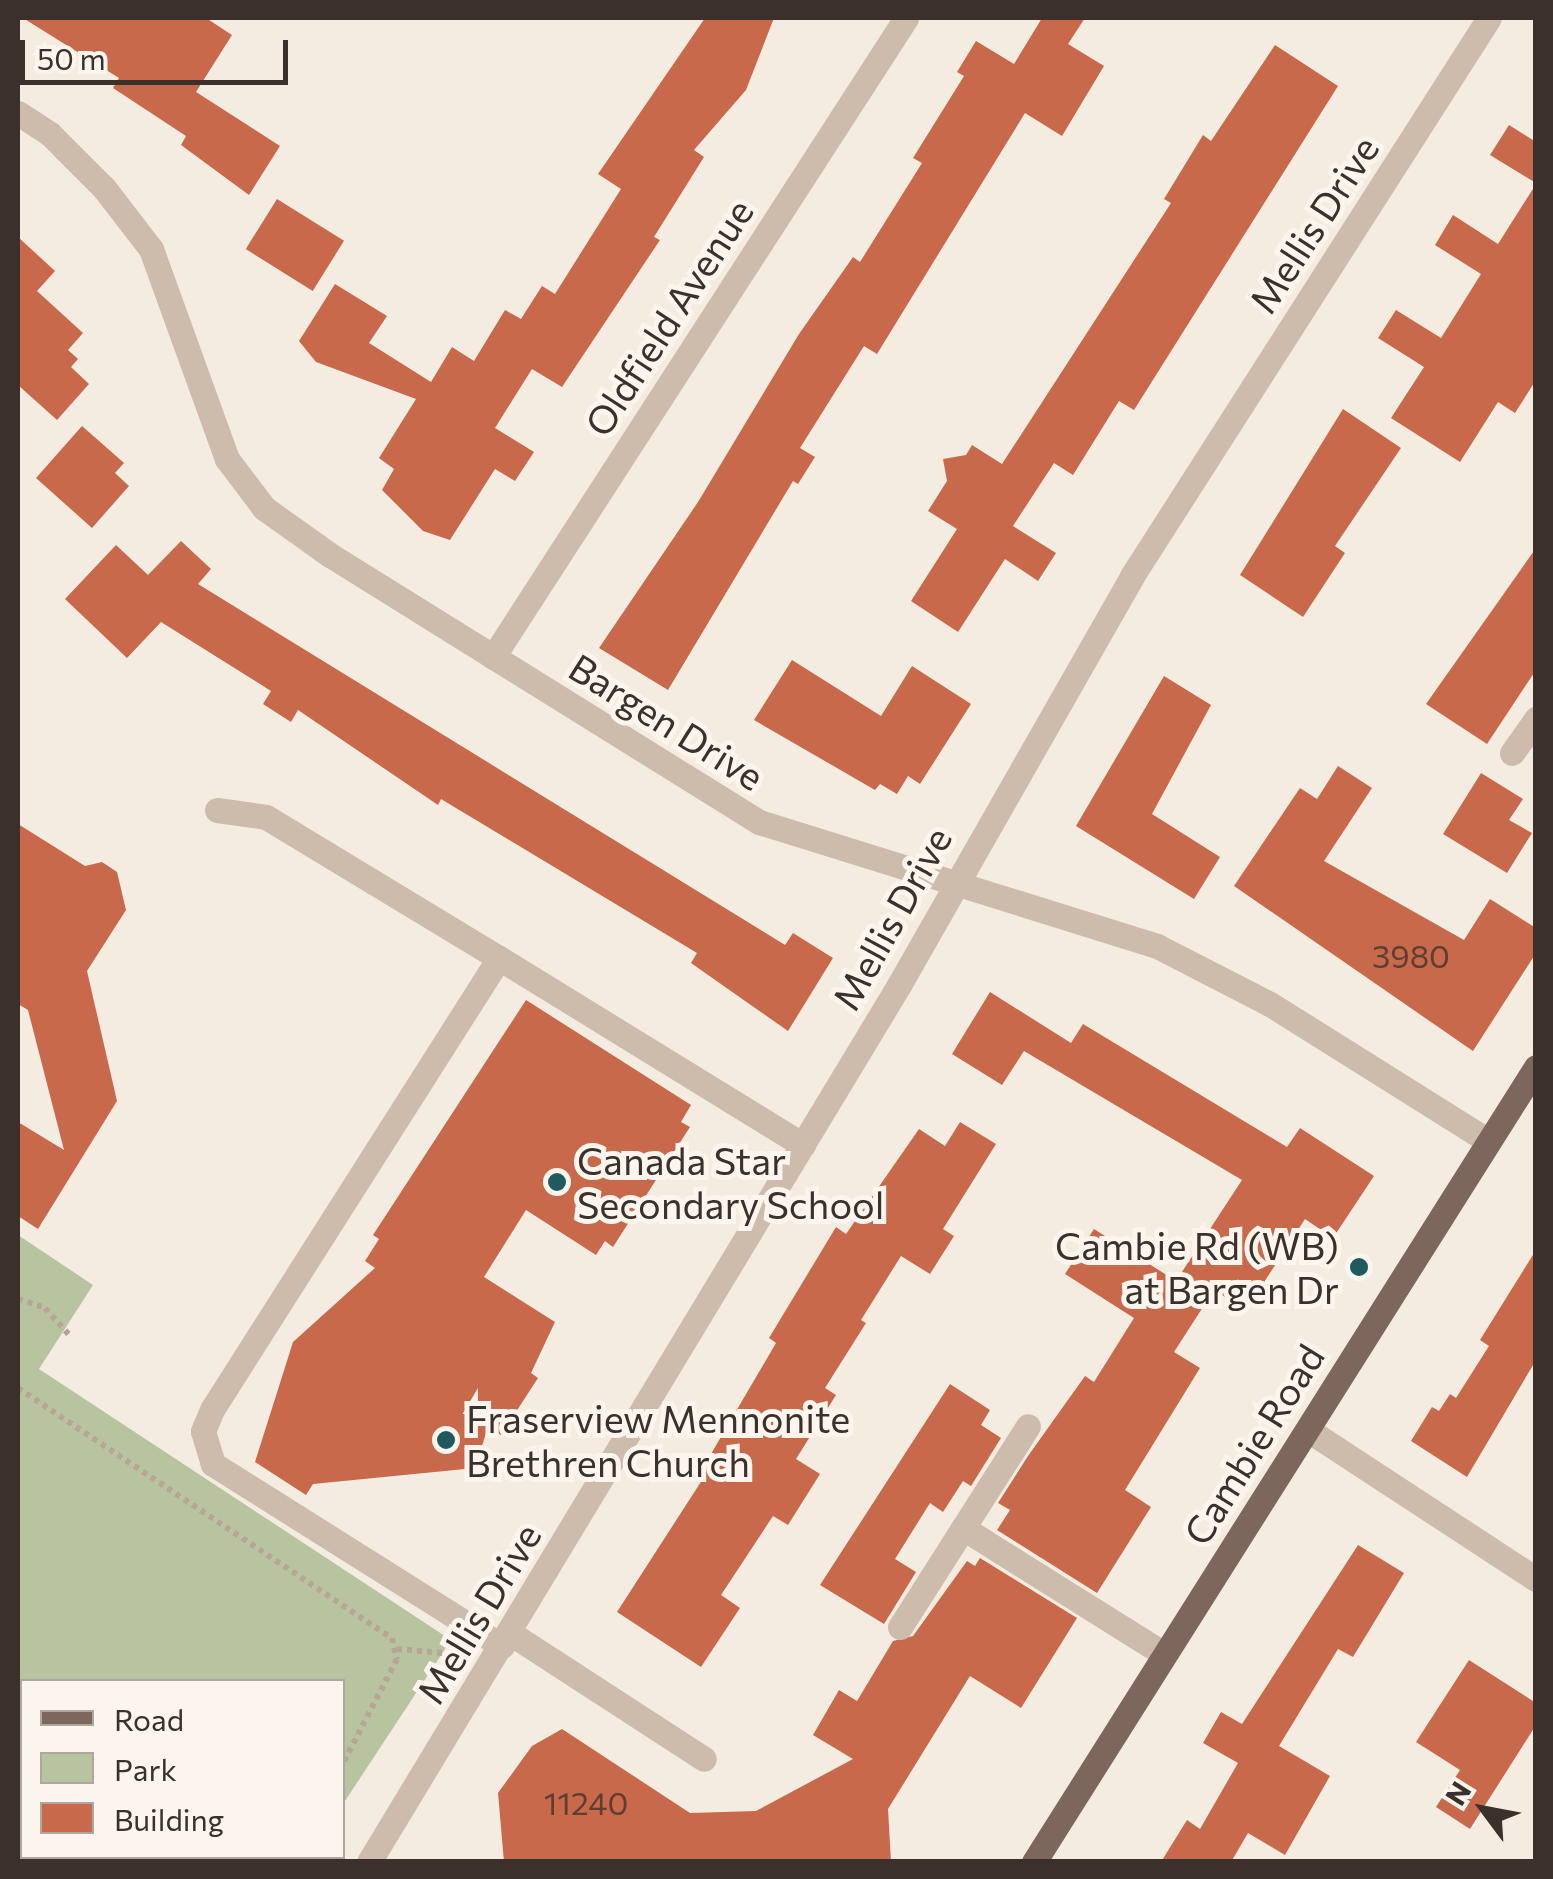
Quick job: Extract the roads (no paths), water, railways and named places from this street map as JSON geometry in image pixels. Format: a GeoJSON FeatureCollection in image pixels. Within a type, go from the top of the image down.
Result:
{"type":"FeatureCollection","features":[{"type":"Feature","properties":{"kind":"main road","name":"Cambie Road"},"geometry":{"type":"LineString","coordinates":[[1034,1862],[1536,1067]]}},
{"type":"Feature","properties":{"kind":"street","name":"Oldfield Avenue"},"geometry":{"type":"LineString","coordinates":[[493,657],[906,18]]}},
{"type":"Feature","properties":{"kind":"street","name":"Mellis Drive"},"geometry":{"type":"LineString","coordinates":[[370,1862],[803,1145],[1132,576],[1489,18]]}},
{"type":"Feature","properties":{"kind":"street","name":"Bargen Drive"},"geometry":{"type":"LineString","coordinates":[[18,113],[50,134],[104,188],[151,249],[227,459],[264,508],[493,657],[759,822],[950,885],[1157,946],[1217,974],[1488,1141]]}},
{"type":"Feature","properties":{"kind":"street"},"geometry":{"type":"LineString","coordinates":[[1512,753],[1536,718]]}},
{"type":"Feature","properties":{"kind":"street"},"geometry":{"type":"LineString","coordinates":[[217,810],[266,817],[803,1145]]}},
{"type":"Feature","properties":{"kind":"street"},"geometry":{"type":"LineString","coordinates":[[499,958],[202,1431],[213,1464],[704,1759]]}},
{"type":"Feature","properties":{"kind":"street"},"geometry":{"type":"LineString","coordinates":[[900,1628],[1028,1426]]}},
{"type":"Feature","properties":{"kind":"street"},"geometry":{"type":"LineString","coordinates":[[1308,1430],[1536,1579]]}},
{"type":"Feature","properties":{"kind":"street"},"geometry":{"type":"LineString","coordinates":[[962,1528],[1164,1654]]}},
{"type":"Feature","properties":{"kind":"place","name":"Canada Star Secondary School"},"geometry":{"type":"Point","coordinates":[557,1182]}},
{"type":"Feature","properties":{"kind":"place","name":"Cambie Rd (WB) at Bargen Dr"},"geometry":{"type":"Point","coordinates":[1359,1267]}},
{"type":"Feature","properties":{"kind":"place","name":"Fraserview Mennonite Brethren Church"},"geometry":{"type":"Point","coordinates":[446,1440]}}]}
